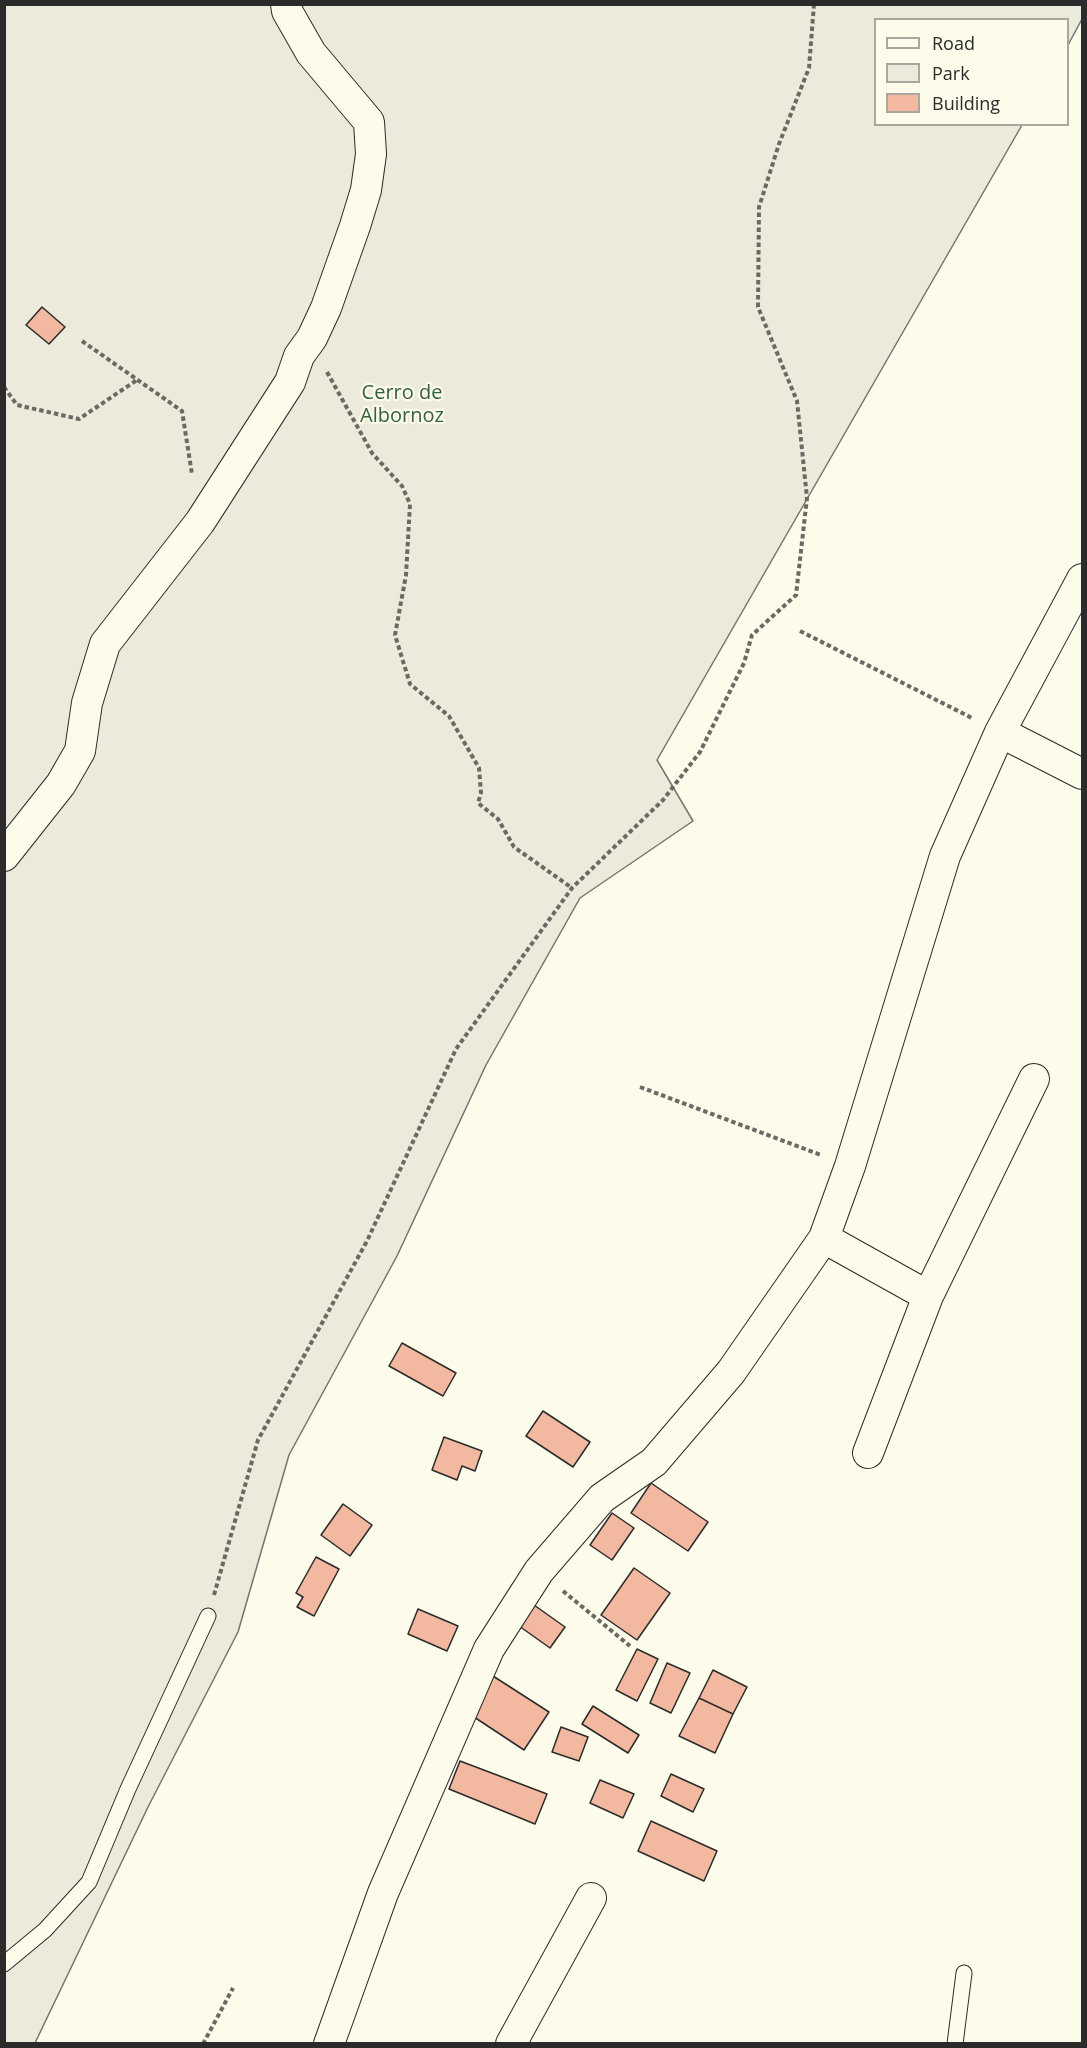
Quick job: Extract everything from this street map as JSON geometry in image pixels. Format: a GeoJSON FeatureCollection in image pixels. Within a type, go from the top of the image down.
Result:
{"type":"FeatureCollection","features":[{"type":"Feature","properties":{"kind":"street"},"geometry":{"type":"LineString","coordinates":[[4,856],[61,784],[80,751],[87,703],[105,644],[200,522],[290,382],[299,356],[312,338],[326,308],[355,225],[366,190],[370,144],[369,122],[312,53],[286,11],[286,4]]}},
{"type":"Feature","properties":{"kind":"street"},"geometry":{"type":"LineString","coordinates":[[329,2043],[383,1893],[489,1648],[539,1571],[602,1498],[654,1462],[708,1399],[730,1372],[824,1238],[850,1166],[945,856],[1000,732],[1083,579]]}},
{"type":"Feature","properties":{"kind":"street"},"geometry":{"type":"LineString","coordinates":[[1000,732],[1083,774]]}},
{"type":"Feature","properties":{"kind":"street"},"geometry":{"type":"LineString","coordinates":[[868,1454],[928,1296],[1034,1079]]}},
{"type":"Feature","properties":{"kind":"street"},"geometry":{"type":"LineString","coordinates":[[824,1238],[928,1296]]}},
{"type":"Feature","properties":{"kind":"street"},"geometry":{"type":"LineString","coordinates":[[511,2043],[591,1898]]}},
{"type":"Feature","properties":{"kind":"lane"},"geometry":{"type":"LineString","coordinates":[[4,1964],[45,1930],[89,1882],[128,1790],[208,1616]]}},
{"type":"Feature","properties":{"kind":"lane"},"geometry":{"type":"LineString","coordinates":[[955,2043],[964,1973]]}},
{"type":"Feature","properties":{"kind":"path"},"geometry":{"type":"LineString","coordinates":[[208,1616],[258,1440],[367,1240],[456,1049],[572,888],[663,800],[694,760],[744,663],[752,635],[796,595],[807,498],[797,401],[758,307],[759,207],[779,144],[809,68],[814,4]]}},
{"type":"Feature","properties":{"kind":"path"},"geometry":{"type":"LineString","coordinates":[[82,341],[182,411],[200,522]]}},
{"type":"Feature","properties":{"kind":"path"},"geometry":{"type":"LineString","coordinates":[[299,356],[323,365],[372,453],[402,486],[410,504],[406,575],[395,636],[410,684],[449,716],[479,768],[481,793],[478,803],[498,819],[514,847],[572,888]]}},
{"type":"Feature","properties":{"kind":"path"},"geometry":{"type":"LineString","coordinates":[[4,387],[17,405],[79,419],[137,380]]}},
{"type":"Feature","properties":{"kind":"path"},"geometry":{"type":"LineString","coordinates":[[800,631],[1000,732]]}},
{"type":"Feature","properties":{"kind":"path"},"geometry":{"type":"LineString","coordinates":[[640,1087],[850,1166]]}},
{"type":"Feature","properties":{"kind":"path"},"geometry":{"type":"LineString","coordinates":[[539,1571],[630,1646]]}},
{"type":"Feature","properties":{"kind":"path"},"geometry":{"type":"LineString","coordinates":[[202,2043],[233,1988]]}},
{"type":"Feature","properties":{"kind":"green space","name":"Cerro de Albornoz"},"geometry":{"type":"Polygon","coordinates":[[[5,5],[1082,5],[1082,19],[1069,43],[1069,18],[874,18],[874,126],[1021,126],[657,760],[693,821],[580,898],[486,1065],[397,1256],[289,1455],[238,1632],[148,1807],[35,2043],[5,2044],[5,5]]]}},
{"type":"Feature","properties":{"kind":"building"},"geometry":{"type":"Polygon","coordinates":[[[42,307],[65,327],[49,344],[26,325],[42,307]]]}},
{"type":"Feature","properties":{"kind":"building"},"geometry":{"type":"Polygon","coordinates":[[[402,1343],[456,1373],[443,1396],[389,1366],[402,1343]]]}},
{"type":"Feature","properties":{"kind":"building"},"geometry":{"type":"Polygon","coordinates":[[[543,1411],[590,1442],[573,1467],[526,1436],[543,1411]]]}},
{"type":"Feature","properties":{"kind":"building"},"geometry":{"type":"Polygon","coordinates":[[[444,1437],[482,1451],[475,1471],[462,1466],[457,1480],[432,1470],[444,1437]]]}},
{"type":"Feature","properties":{"kind":"building"},"geometry":{"type":"Polygon","coordinates":[[[651,1483],[708,1522],[688,1551],[631,1513],[651,1483]]]}},
{"type":"Feature","properties":{"kind":"building"},"geometry":{"type":"Polygon","coordinates":[[[343,1504],[372,1525],[350,1556],[321,1535],[343,1504]]]}},
{"type":"Feature","properties":{"kind":"building"},"geometry":{"type":"Polygon","coordinates":[[[612,1513],[634,1528],[612,1560],[590,1545],[612,1513]]]}},
{"type":"Feature","properties":{"kind":"building"},"geometry":{"type":"Polygon","coordinates":[[[316,1557],[339,1569],[314,1616],[297,1607],[303,1597],[296,1593],[316,1557]]]}},
{"type":"Feature","properties":{"kind":"building"},"geometry":{"type":"Polygon","coordinates":[[[634,1568],[670,1593],[637,1640],[601,1615],[634,1568]]]}},
{"type":"Feature","properties":{"kind":"building"},"geometry":{"type":"Polygon","coordinates":[[[534,1605],[565,1627],[550,1648],[519,1626],[534,1605]]]}},
{"type":"Feature","properties":{"kind":"building"},"geometry":{"type":"Polygon","coordinates":[[[418,1609],[458,1626],[447,1651],[408,1634],[418,1609]]]}},
{"type":"Feature","properties":{"kind":"building"},"geometry":{"type":"Polygon","coordinates":[[[637,1649],[658,1659],[637,1701],[616,1690],[637,1649]]]}},
{"type":"Feature","properties":{"kind":"building"},"geometry":{"type":"Polygon","coordinates":[[[667,1663],[690,1673],[671,1713],[650,1703],[667,1663]]]}},
{"type":"Feature","properties":{"kind":"building"},"geometry":{"type":"Polygon","coordinates":[[[713,1670],[747,1687],[733,1714],[699,1698],[713,1670]]]}},
{"type":"Feature","properties":{"kind":"building"},"geometry":{"type":"Polygon","coordinates":[[[493,1676],[549,1712],[524,1750],[468,1713],[493,1676]]]}},
{"type":"Feature","properties":{"kind":"building"},"geometry":{"type":"Polygon","coordinates":[[[699,1698],[733,1714],[715,1753],[679,1736],[699,1698]]]}},
{"type":"Feature","properties":{"kind":"building"},"geometry":{"type":"Polygon","coordinates":[[[593,1706],[639,1735],[628,1753],[582,1724],[593,1706]]]}},
{"type":"Feature","properties":{"kind":"building"},"geometry":{"type":"Polygon","coordinates":[[[561,1727],[588,1737],[579,1761],[552,1752],[561,1727]]]}},
{"type":"Feature","properties":{"kind":"building"},"geometry":{"type":"Polygon","coordinates":[[[460,1761],[547,1794],[535,1824],[449,1789],[460,1761]]]}},
{"type":"Feature","properties":{"kind":"building"},"geometry":{"type":"Polygon","coordinates":[[[671,1774],[704,1789],[693,1812],[661,1796],[671,1774]]]}},
{"type":"Feature","properties":{"kind":"building"},"geometry":{"type":"Polygon","coordinates":[[[600,1780],[634,1794],[623,1818],[590,1803],[600,1780]]]}},
{"type":"Feature","properties":{"kind":"building"},"geometry":{"type":"Polygon","coordinates":[[[651,1821],[717,1851],[704,1881],[638,1851],[651,1821]]]}}]}
